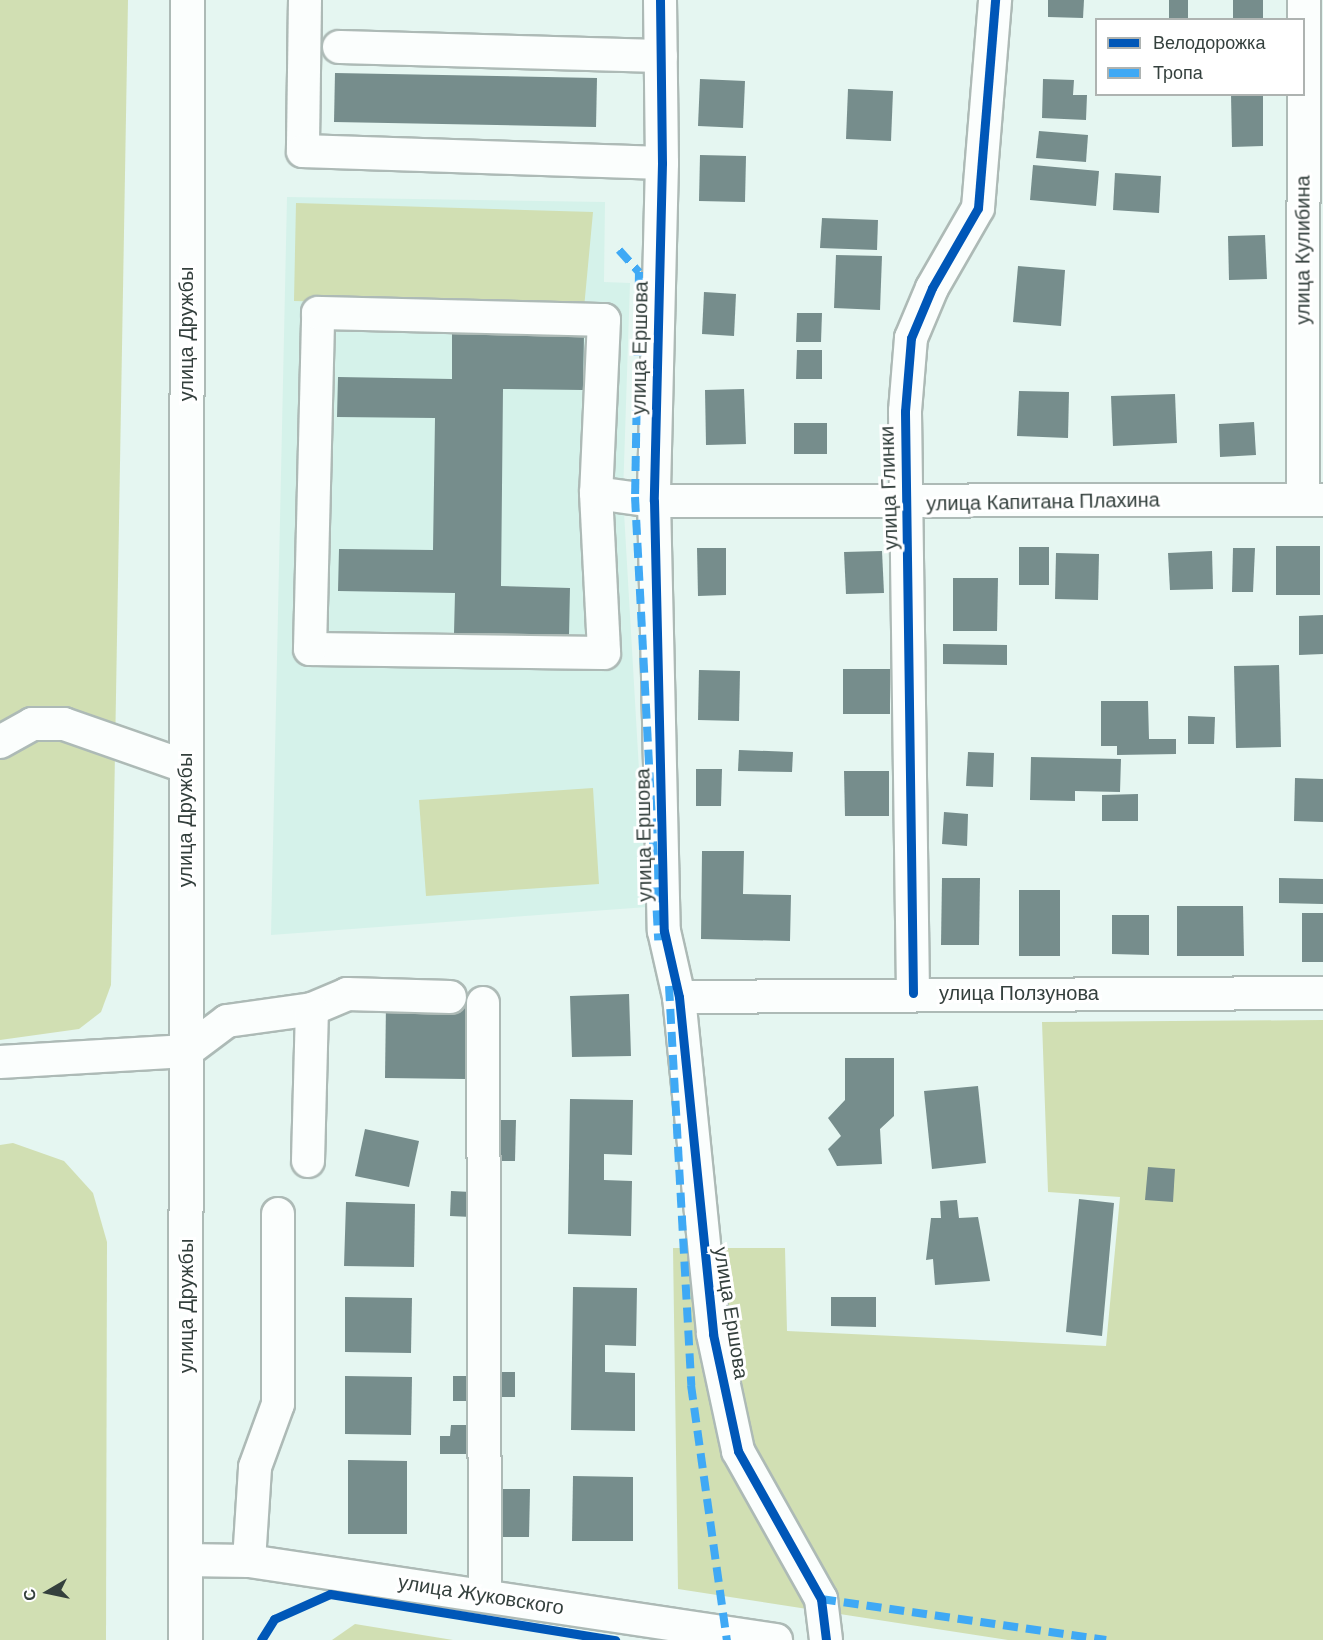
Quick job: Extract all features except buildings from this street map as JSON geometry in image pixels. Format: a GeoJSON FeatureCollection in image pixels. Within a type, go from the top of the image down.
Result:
{"type":"FeatureCollection","features":[{"type":"Feature","properties":{"kind":"main road","name":"улица Дружбы"},"geometry":{"type":"LineString","coordinates":[[184,1640],[187,0]]}},
{"type":"Feature","properties":{"kind":"street"},"geometry":{"type":"LineString","coordinates":[[305,0],[303,152],[662,163]]}},
{"type":"Feature","properties":{"kind":"street","name":"улица Ершова"},"geometry":{"type":"LineString","coordinates":[[660,0],[662,163],[654,501],[664,931],[679,997],[713,1334],[738,1451],[821,1599],[825,1640]]}},
{"type":"Feature","properties":{"kind":"street","name":"улица Глинки"},"geometry":{"type":"LineString","coordinates":[[913,993],[913,697],[905,503],[911,338],[932,288],[978,208],[995,0]]}},
{"type":"Feature","properties":{"kind":"street","name":"улица Кулибина"},"geometry":{"type":"LineString","coordinates":[[1304,0],[1304,18]]}},
{"type":"Feature","properties":{"kind":"street"},"geometry":{"type":"LineString","coordinates":[[339,48],[661,56]]}},
{"type":"Feature","properties":{"kind":"street","name":"улица Кулибина"},"geometry":{"type":"LineString","coordinates":[[1305,55],[1313,499]]}},
{"type":"Feature","properties":{"kind":"street"},"geometry":{"type":"LineString","coordinates":[[318,313],[604,320],[596,493],[604,653],[310,649],[318,313]]}},
{"type":"Feature","properties":{"kind":"street","name":"улица Капитана Плахина"},"geometry":{"type":"LineString","coordinates":[[596,493],[654,501],[905,503],[1313,499]]}},
{"type":"Feature","properties":{"kind":"street"},"geometry":{"type":"LineString","coordinates":[[0,742],[32,724],[64,724],[184,766]]}},
{"type":"Feature","properties":{"kind":"street","name":"улица Ползунова"},"geometry":{"type":"LineString","coordinates":[[679,997],[913,993],[1323,993]]}},
{"type":"Feature","properties":{"kind":"street"},"geometry":{"type":"LineString","coordinates":[[0,1062],[186,1051],[227,1021],[312,1010],[347,994],[450,997]]}},
{"type":"Feature","properties":{"kind":"street"},"geometry":{"type":"LineString","coordinates":[[483,1003],[485,1595]]}},
{"type":"Feature","properties":{"kind":"street"},"geometry":{"type":"LineString","coordinates":[[308,1161],[312,1010]]}},
{"type":"Feature","properties":{"kind":"street"},"geometry":{"type":"LineString","coordinates":[[249,1561],[255,1467],[278,1404],[278,1214]]}},
{"type":"Feature","properties":{"kind":"street","name":"улица Жуковского"},"geometry":{"type":"LineString","coordinates":[[185,1560],[249,1561],[776,1640]]}},
{"type":"Feature","properties":{"kind":"shaded area"},"geometry":{"type":"Polygon","coordinates":[[[287,197],[605,202],[604,282],[630,283],[623,495],[647,907],[271,935],[287,197]]]}},
{"type":"Feature","properties":{"kind":"green space"},"geometry":{"type":"Polygon","coordinates":[[[0,0],[128,0],[111,985],[101,1012],[79,1029],[0,1040],[0,0]]]}},
{"type":"Feature","properties":{"kind":"green space"},"geometry":{"type":"Polygon","coordinates":[[[296,203],[593,212],[584,308],[294,301],[296,203]]]}},
{"type":"Feature","properties":{"kind":"green space"},"geometry":{"type":"Polygon","coordinates":[[[593,788],[599,884],[426,896],[419,800],[593,788]]]}},
{"type":"Feature","properties":{"kind":"green space"},"geometry":{"type":"Polygon","coordinates":[[[1323,1020],[1323,1640],[1008,1640],[678,1589],[673,1248],[785,1248],[787,1331],[1106,1346],[1120,1197],[1048,1192],[1042,1022],[1323,1020]]]}},
{"type":"Feature","properties":{"kind":"green space"},"geometry":{"type":"Polygon","coordinates":[[[13,1143],[64,1161],[93,1193],[107,1242],[106,1640],[0,1640],[0,1145],[13,1143]]]}},
{"type":"Feature","properties":{"kind":"green space"},"geometry":{"type":"Polygon","coordinates":[[[355,1624],[453,1640],[332,1640],[355,1624]]]}},
{"type":"Feature","properties":{"kind":"marked path"},"geometry":{"type":"LineString","coordinates":[[619,250],[639,272],[635,497],[658,940]]}},
{"type":"Feature","properties":{"kind":"marked path"},"geometry":{"type":"LineString","coordinates":[[669,986],[691,1385],[727,1640]]}},
{"type":"Feature","properties":{"kind":"marked path"},"geometry":{"type":"LineString","coordinates":[[821,1599],[1106,1640]]}},
{"type":"Feature","properties":{"kind":"cycle path"},"geometry":{"type":"LineString","coordinates":[[660,0],[662,163],[654,501],[664,931],[679,997],[713,1334],[738,1451],[821,1599],[826,1640]]}},
{"type":"Feature","properties":{"kind":"cycle path"},"geometry":{"type":"LineString","coordinates":[[913,993],[905,411],[911,338],[932,288],[978,208],[995,0]]}},
{"type":"Feature","properties":{"kind":"cycle path"},"geometry":{"type":"LineString","coordinates":[[261,1640],[274,1619],[330,1594],[615,1640]]}}]}
